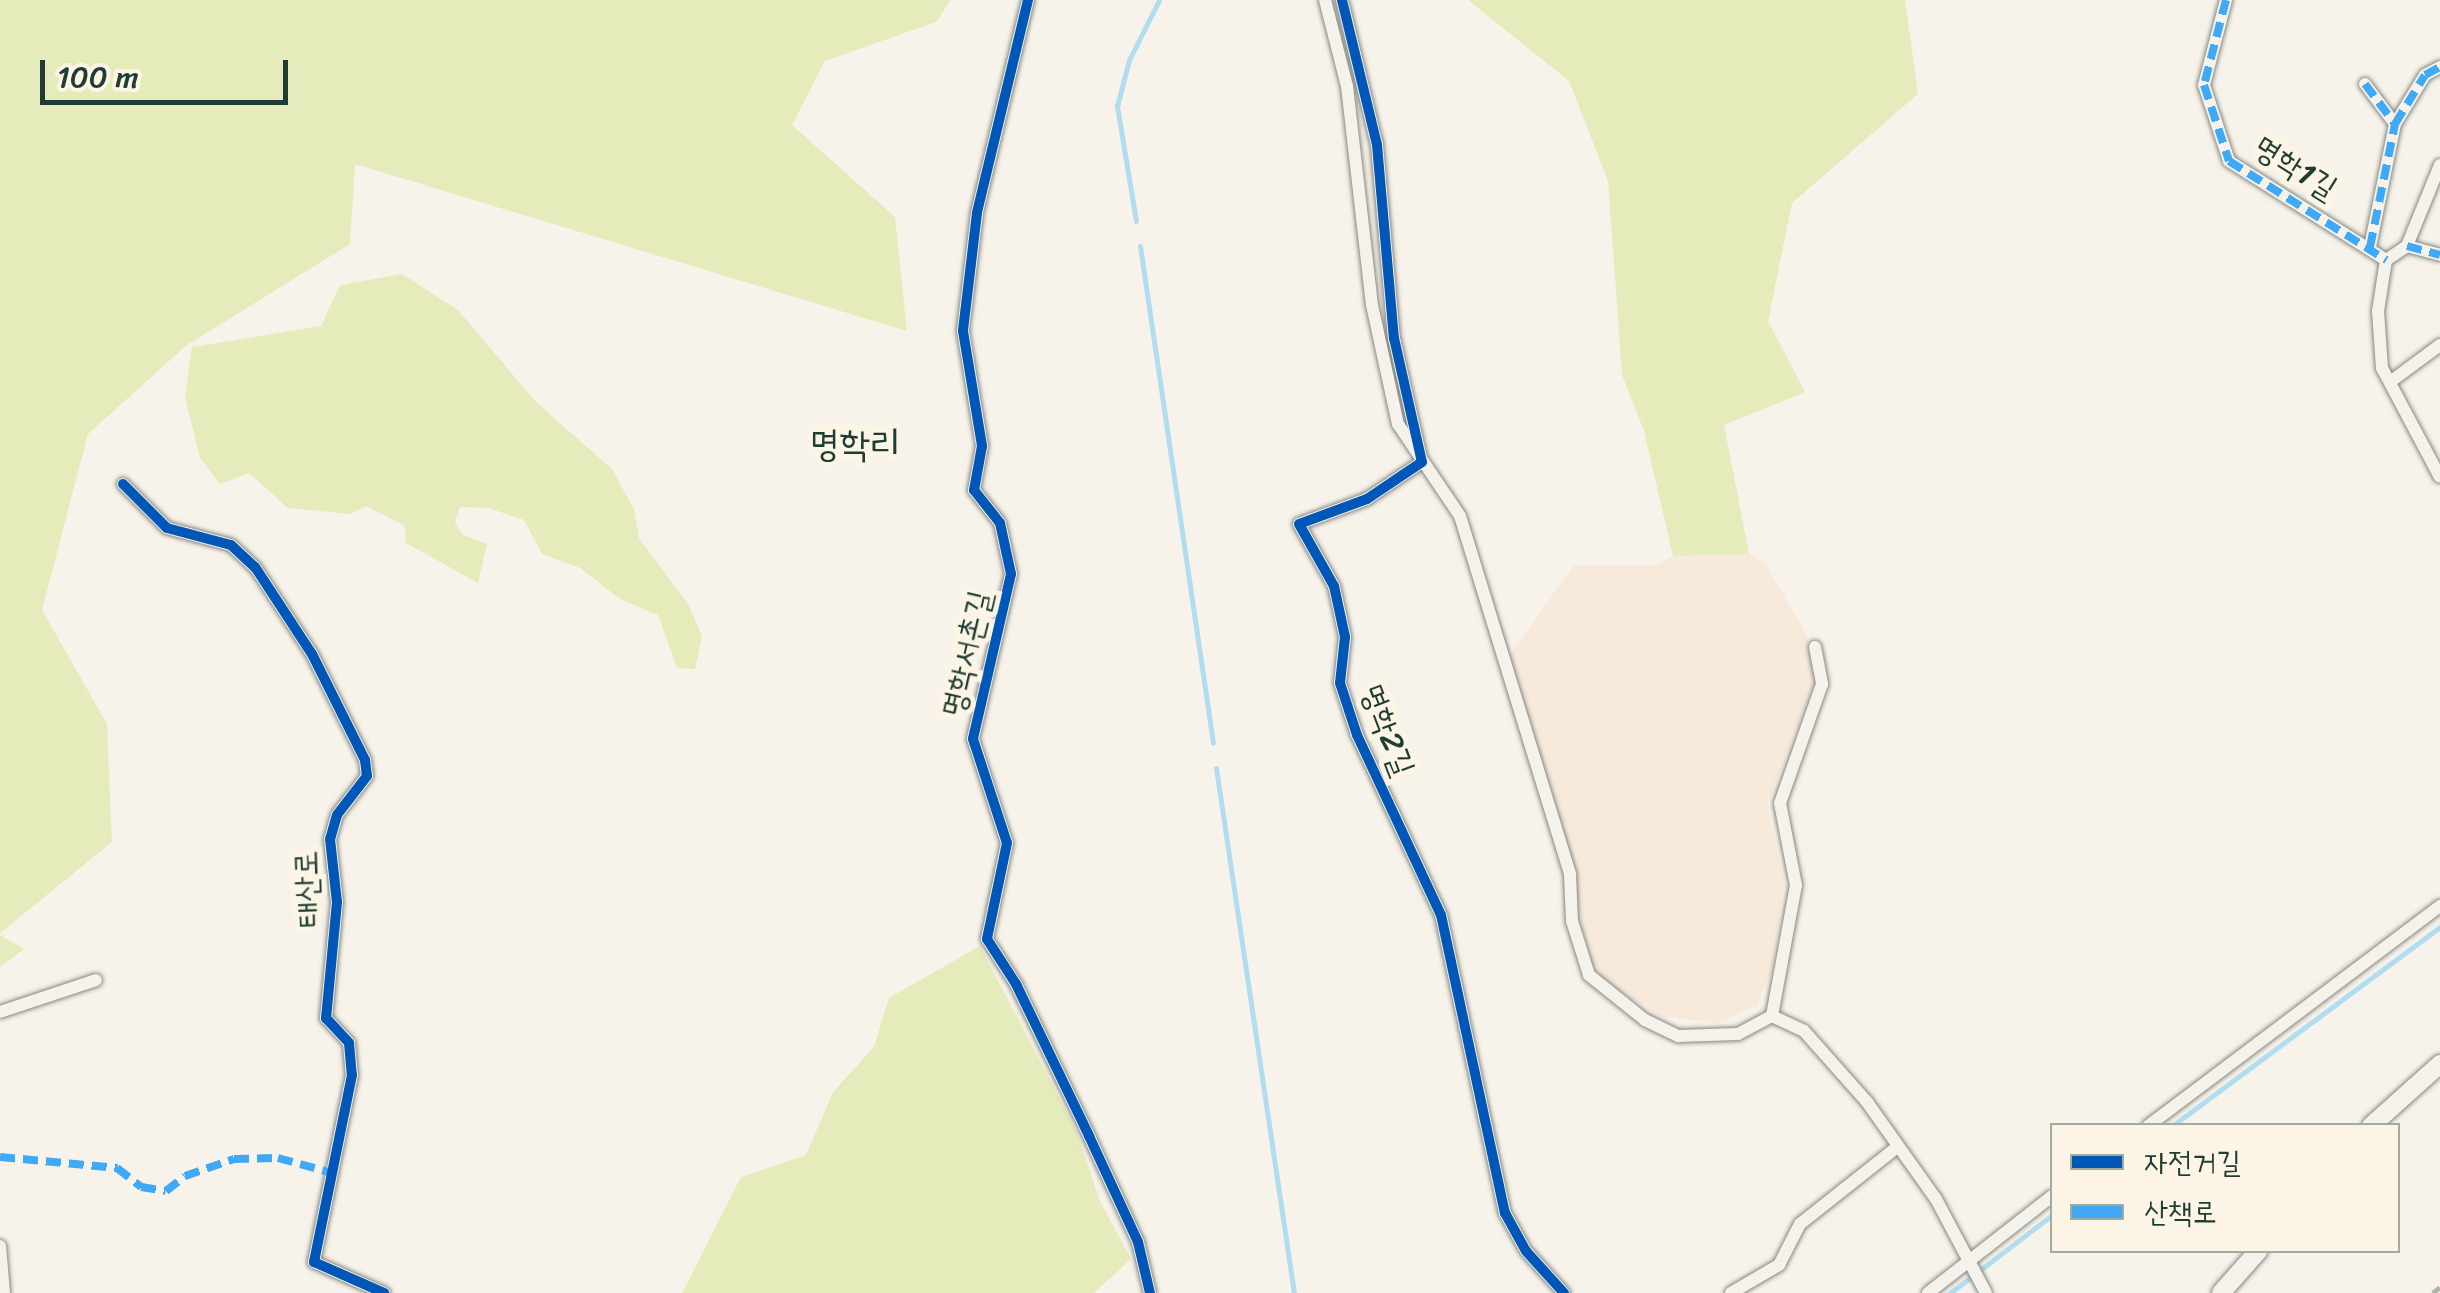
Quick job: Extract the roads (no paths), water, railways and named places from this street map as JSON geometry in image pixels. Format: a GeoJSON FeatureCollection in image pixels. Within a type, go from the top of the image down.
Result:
{"type":"FeatureCollection","features":[{"type":"Feature","properties":{"kind":"main road"},"geometry":{"type":"LineString","coordinates":[[2374,1123],[2440,1064]]}},
{"type":"Feature","properties":{"kind":"main road"},"geometry":{"type":"LineString","coordinates":[[2221,1293],[2255,1253]]}},
{"type":"Feature","properties":{"kind":"street","name":"명학서촌길"},"geometry":{"type":"LineString","coordinates":[[1028,0],[977,213],[963,331],[982,446],[974,490],[1000,523],[1011,574],[972,740],[1007,843],[987,939],[1016,984],[1090,1136],[1138,1242],[1150,1293]]}},
{"type":"Feature","properties":{"kind":"street"},"geometry":{"type":"LineString","coordinates":[[1325,0],[1347,86],[1386,376],[1398,424],[1460,516],[1570,874],[1572,921],[1588,975],[1645,1020],[1678,1036],[1738,1034],[1772,1016]]}},
{"type":"Feature","properties":{"kind":"street"},"geometry":{"type":"LineString","coordinates":[[1342,0],[1378,145],[1394,338],[1422,462]]}},
{"type":"Feature","properties":{"kind":"street","name":"명학1길"},"geometry":{"type":"LineString","coordinates":[[2226,0],[2204,85],[2230,161],[2386,260]]}},
{"type":"Feature","properties":{"kind":"street","name":"명학1길"},"geometry":{"type":"LineString","coordinates":[[2370,247],[2395,124],[2425,75],[2440,66]]}},
{"type":"Feature","properties":{"kind":"street"},"geometry":{"type":"LineString","coordinates":[[2365,84],[2395,124]]}},
{"type":"Feature","properties":{"kind":"street"},"geometry":{"type":"LineString","coordinates":[[2440,165],[2407,246],[2386,260],[2378,311],[2382,368],[2440,477]]}},
{"type":"Feature","properties":{"kind":"street"},"geometry":{"type":"LineString","coordinates":[[2407,246],[2440,255]]}},
{"type":"Feature","properties":{"kind":"street"},"geometry":{"type":"LineString","coordinates":[[2390,382],[2440,344]]}},
{"type":"Feature","properties":{"kind":"street","name":"명학2길"},"geometry":{"type":"LineString","coordinates":[[1422,462],[1367,499],[1299,524],[1334,586],[1345,637],[1340,683],[1357,735],[1441,915],[1504,1213],[1526,1251],[1564,1293]]}},
{"type":"Feature","properties":{"kind":"street","name":"태산로"},"geometry":{"type":"LineString","coordinates":[[123,484],[168,528],[230,545],[255,566],[312,654],[366,760],[367,776],[337,815],[330,839],[337,902],[326,1018],[349,1043],[352,1075],[314,1262],[384,1293]]}},
{"type":"Feature","properties":{"kind":"street"},"geometry":{"type":"LineString","coordinates":[[1772,1016],[1796,885],[1780,803],[1822,684],[1815,646]]}},
{"type":"Feature","properties":{"kind":"street"},"geometry":{"type":"LineString","coordinates":[[2152,1123],[2440,906]]}},
{"type":"Feature","properties":{"kind":"street"},"geometry":{"type":"LineString","coordinates":[[0,1012],[96,980]]}},
{"type":"Feature","properties":{"kind":"street"},"geometry":{"type":"LineString","coordinates":[[1772,1016],[1804,1030],[1832,1058],[1936,1199],[1986,1292]]}},
{"type":"Feature","properties":{"kind":"street"},"geometry":{"type":"LineString","coordinates":[[1731,1293],[1779,1266],[1800,1224],[1897,1147]]}},
{"type":"Feature","properties":{"kind":"street"},"geometry":{"type":"LineString","coordinates":[[1928,1293],[2050,1198]]}},
{"type":"Feature","properties":{"kind":"street"},"geometry":{"type":"LineString","coordinates":[[0,1246],[4,1293]]}},
{"type":"Feature","properties":{"kind":"waterway"},"geometry":{"type":"LineString","coordinates":[[1136,221],[1117,106],[1129,60],[1159,0]]}},
{"type":"Feature","properties":{"kind":"waterway"},"geometry":{"type":"LineString","coordinates":[[1140,246],[1213,743]]}},
{"type":"Feature","properties":{"kind":"waterway"},"geometry":{"type":"LineString","coordinates":[[1216,768],[1294,1293]]}},
{"type":"Feature","properties":{"kind":"waterway"},"geometry":{"type":"LineString","coordinates":[[2176,1123],[2440,927]]}},
{"type":"Feature","properties":{"kind":"waterway"},"geometry":{"type":"LineString","coordinates":[[1950,1293],[2050,1217]]}},
{"type":"Feature","properties":{"kind":"railway"},"geometry":{"type":"LineString","coordinates":[[2433,1293],[2440,1287]]}},
{"type":"Feature","properties":{"kind":"district","name":"명학리"},"geometry":{"type":"Point","coordinates":[855,444]}}]}
